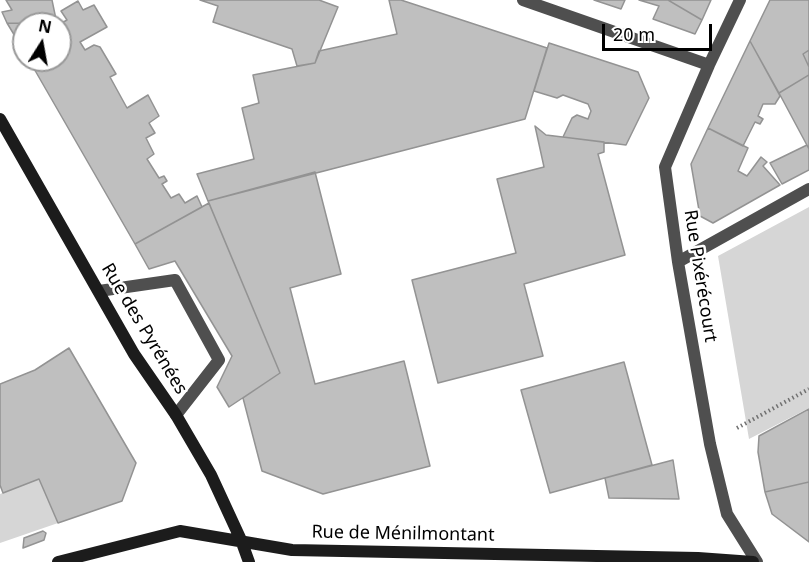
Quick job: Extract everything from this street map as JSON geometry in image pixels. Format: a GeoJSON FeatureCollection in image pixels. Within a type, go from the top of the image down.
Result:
{"type":"FeatureCollection","features":[{"type":"Feature","properties":{"kind":"street"},"geometry":{"type":"LineString","coordinates":[[523,0],[709,64]]}},
{"type":"Feature","properties":{"kind":"street","name":"Rue Pixérécourt"},"geometry":{"type":"LineString","coordinates":[[740,0],[709,64],[665,167],[678,262],[710,444],[727,514],[755,562]]}},
{"type":"Feature","properties":{"kind":"street","name":"Rue des Pyrénées"},"geometry":{"type":"LineString","coordinates":[[0,119],[134,354],[176,415],[211,475],[249,562]]}},
{"type":"Feature","properties":{"kind":"street"},"geometry":{"type":"LineString","coordinates":[[678,262],[809,189]]}},
{"type":"Feature","properties":{"kind":"street"},"geometry":{"type":"LineString","coordinates":[[99,291],[176,280],[219,360],[176,415]]}},
{"type":"Feature","properties":{"kind":"street","name":"Rue de Ménilmontant"},"geometry":{"type":"LineString","coordinates":[[58,562],[180,531],[292,550],[698,558],[755,562]]}},
{"type":"Feature","properties":{"kind":"path"},"geometry":{"type":"LineString","coordinates":[[737,428],[809,389]]}},
{"type":"Feature","properties":{"kind":"shaded area"},"geometry":{"type":"Polygon","coordinates":[[[809,207],[809,408],[749,439],[718,256],[809,207]]]}},
{"type":"Feature","properties":{"kind":"shaded area"},"geometry":{"type":"Polygon","coordinates":[[[39,479],[58,523],[0,543],[0,494],[39,479]]]}},
{"type":"Feature","properties":{"kind":"building"},"geometry":{"type":"Polygon","coordinates":[[[6,0],[52,0],[54,12],[12,12],[12,23],[7,23],[2,12],[12,10],[6,0]]]}},
{"type":"Feature","properties":{"kind":"building"},"geometry":{"type":"Polygon","coordinates":[[[200,0],[319,0],[338,7],[315,63],[297,66],[292,49],[213,22],[218,6],[200,0]]]}},
{"type":"Feature","properties":{"kind":"building"},"geometry":{"type":"Polygon","coordinates":[[[389,0],[401,0],[547,48],[525,119],[208,201],[197,174],[254,159],[242,108],[259,103],[253,75],[315,63],[319,51],[397,34],[389,0]]]}},
{"type":"Feature","properties":{"kind":"building"},"geometry":{"type":"Polygon","coordinates":[[[594,0],[625,0],[621,9],[594,0]]]}},
{"type":"Feature","properties":{"kind":"building"},"geometry":{"type":"Polygon","coordinates":[[[639,0],[668,0],[702,20],[695,34],[653,19],[659,6],[639,0]]]}},
{"type":"Feature","properties":{"kind":"building"},"geometry":{"type":"Polygon","coordinates":[[[668,0],[711,0],[702,20],[668,0]]]}},
{"type":"Feature","properties":{"kind":"building"},"geometry":{"type":"Polygon","coordinates":[[[770,0],[809,0],[809,50],[803,54],[809,67],[809,75],[779,93],[750,41],[770,0]]]}},
{"type":"Feature","properties":{"kind":"building"},"geometry":{"type":"Polygon","coordinates":[[[78,1],[83,10],[94,5],[107,27],[80,42],[85,50],[94,45],[100,47],[116,74],[110,77],[127,108],[148,95],[159,116],[149,123],[155,133],[146,138],[154,154],[147,159],[159,178],[164,176],[167,181],[162,184],[171,198],[179,194],[185,203],[197,196],[202,207],[135,244],[36,72],[72,72],[72,12],[61,11],[78,1]]]}},
{"type":"Feature","properties":{"kind":"building"},"geometry":{"type":"Polygon","coordinates":[[[750,41],[780,96],[775,104],[763,104],[758,116],[763,119],[760,124],[755,122],[743,146],[708,128],[750,41]]]}},
{"type":"Feature","properties":{"kind":"building"},"geometry":{"type":"Polygon","coordinates":[[[549,43],[638,72],[649,98],[626,145],[563,137],[572,118],[577,115],[588,119],[591,111],[588,104],[563,95],[557,98],[534,91],[549,43]]]}},
{"type":"Feature","properties":{"kind":"building"},"geometry":{"type":"Polygon","coordinates":[[[809,50],[809,67],[803,54],[809,50]]]}},
{"type":"Feature","properties":{"kind":"building"},"geometry":{"type":"Polygon","coordinates":[[[809,75],[809,149],[779,93],[809,75]]]}},
{"type":"Feature","properties":{"kind":"building"},"geometry":{"type":"Polygon","coordinates":[[[535,126],[546,135],[604,142],[604,152],[598,154],[625,255],[524,284],[543,356],[438,383],[412,280],[516,253],[497,179],[544,167],[535,126]]]}},
{"type":"Feature","properties":{"kind":"building"},"geometry":{"type":"Polygon","coordinates":[[[708,128],[748,148],[738,171],[747,176],[761,157],[767,162],[763,166],[780,185],[713,223],[700,216],[691,164],[708,128]]]}},
{"type":"Feature","properties":{"kind":"building"},"geometry":{"type":"Polygon","coordinates":[[[807,145],[809,170],[782,184],[770,163],[807,145]]]}},
{"type":"Feature","properties":{"kind":"building"},"geometry":{"type":"Polygon","coordinates":[[[315,172],[341,274],[290,288],[315,384],[404,361],[430,466],[323,494],[262,471],[243,398],[280,373],[208,201],[315,172]]]}},
{"type":"Feature","properties":{"kind":"building"},"geometry":{"type":"Polygon","coordinates":[[[209,203],[280,373],[229,407],[217,387],[232,356],[175,261],[149,269],[135,244],[209,203]]]}},
{"type":"Feature","properties":{"kind":"building"},"geometry":{"type":"Polygon","coordinates":[[[69,348],[136,463],[122,501],[58,523],[39,479],[3,493],[0,485],[0,384],[35,370],[69,348]]]}},
{"type":"Feature","properties":{"kind":"building"},"geometry":{"type":"Polygon","coordinates":[[[624,362],[652,465],[550,493],[521,390],[624,362]]]}},
{"type":"Feature","properties":{"kind":"building"},"geometry":{"type":"Polygon","coordinates":[[[809,409],[809,482],[765,492],[758,452],[759,436],[809,409]]]}},
{"type":"Feature","properties":{"kind":"building"},"geometry":{"type":"Polygon","coordinates":[[[673,460],[679,499],[609,498],[605,478],[673,460]]]}},
{"type":"Feature","properties":{"kind":"building"},"geometry":{"type":"Polygon","coordinates":[[[809,482],[809,542],[772,514],[765,492],[809,482]]]}},
{"type":"Feature","properties":{"kind":"building"},"geometry":{"type":"Polygon","coordinates":[[[43,531],[46,533],[44,540],[23,548],[24,538],[43,531]]]}}]}
